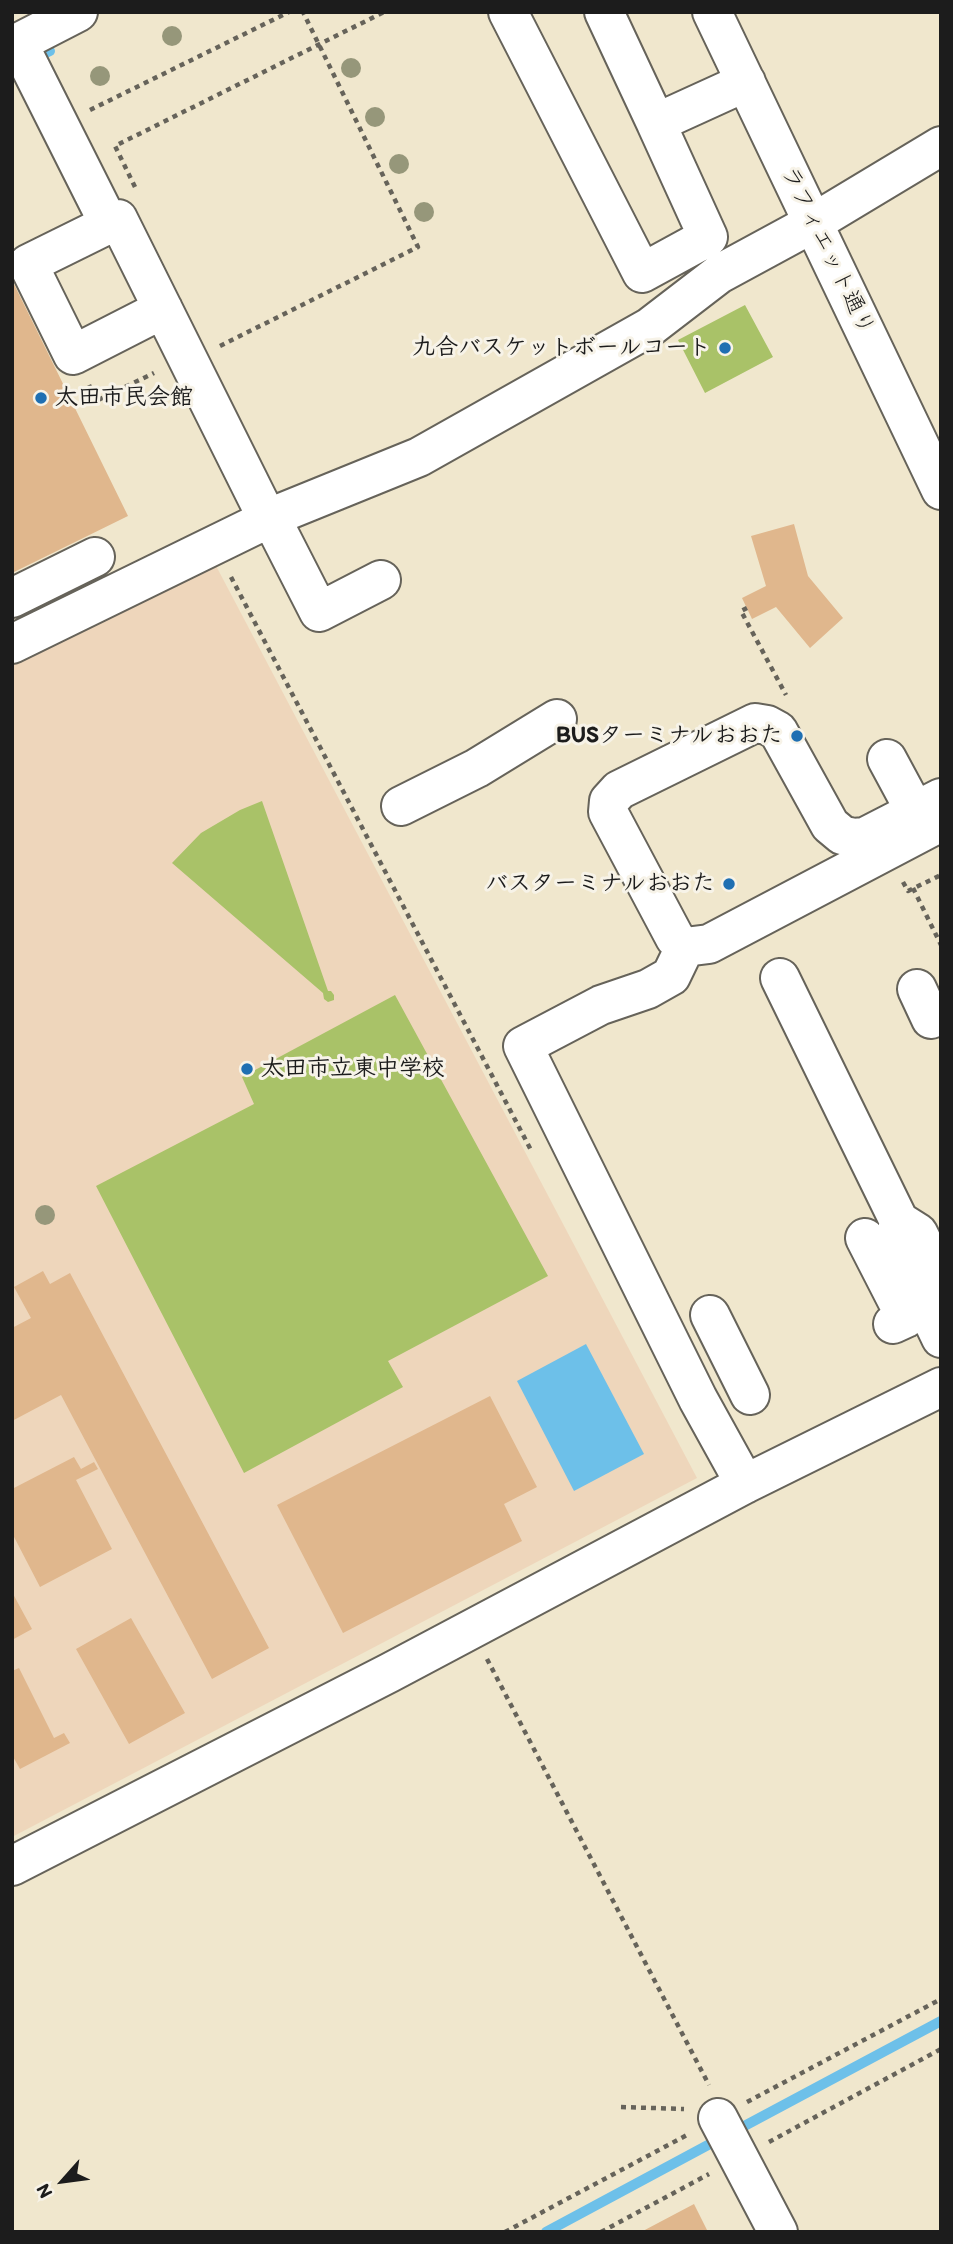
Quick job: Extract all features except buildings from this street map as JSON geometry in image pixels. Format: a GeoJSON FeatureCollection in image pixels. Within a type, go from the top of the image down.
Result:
{"type":"FeatureCollection","features":[{"type":"Feature","properties":{"kind":"street"},"geometry":{"type":"LineString","coordinates":[[78,12],[15,44],[108,224]]}},
{"type":"Feature","properties":{"kind":"street"},"geometry":{"type":"LineString","coordinates":[[508,12],[642,272],[708,237],[604,12]]}},
{"type":"Feature","properties":{"kind":"street","name":"ラフィエット通り"},"geometry":{"type":"LineString","coordinates":[[712,12],[941,490]]}},
{"type":"Feature","properties":{"kind":"street"},"geometry":{"type":"LineString","coordinates":[[656,123],[746,82]]}},
{"type":"Feature","properties":{"kind":"street"},"geometry":{"type":"LineString","coordinates":[[12,644],[270,519],[419,457],[650,327],[719,274],[813,223],[941,146]]}},
{"type":"Feature","properties":{"kind":"street"},"geometry":{"type":"LineString","coordinates":[[163,309],[73,355],[28,264],[118,219],[319,612],[381,580]]}},
{"type":"Feature","properties":{"kind":"street"},"geometry":{"type":"LineString","coordinates":[[12,598],[95,557]]}},
{"type":"Feature","properties":{"kind":"street"},"geometry":{"type":"LineString","coordinates":[[401,806],[477,768],[557,719]]}},
{"type":"Feature","properties":{"kind":"street"},"geometry":{"type":"LineString","coordinates":[[755,723],[778,731],[830,825],[842,835],[865,837],[932,810],[709,944],[685,947],[675,938],[608,812],[609,800],[619,790],[755,723]]}},
{"type":"Feature","properties":{"kind":"street"},"geometry":{"type":"LineString","coordinates":[[887,759],[932,810]]}},
{"type":"Feature","properties":{"kind":"street"},"geometry":{"type":"LineString","coordinates":[[685,947],[671,976],[648,989],[601,1005],[523,1046],[694,1390],[745,1483]]}},
{"type":"Feature","properties":{"kind":"street"},"geometry":{"type":"LineString","coordinates":[[780,978],[899,1222],[918,1233],[941,1279]]}},
{"type":"Feature","properties":{"kind":"street"},"geometry":{"type":"LineString","coordinates":[[899,1222],[895,1242],[941,1338]]}},
{"type":"Feature","properties":{"kind":"street"},"geometry":{"type":"LineString","coordinates":[[865,1238],[906,1318],[893,1324]]}},
{"type":"Feature","properties":{"kind":"street"},"geometry":{"type":"LineString","coordinates":[[710,1315],[750,1395]]}},
{"type":"Feature","properties":{"kind":"street"},"geometry":{"type":"LineString","coordinates":[[12,1866],[389,1673],[745,1483],[941,1387]]}},
{"type":"Feature","properties":{"kind":"street"},"geometry":{"type":"LineString","coordinates":[[725,2130],[778,2232]]}},
{"type":"Feature","properties":{"kind":"path"},"geometry":{"type":"LineString","coordinates":[[83,113],[289,12]]}},
{"type":"Feature","properties":{"kind":"path"},"geometry":{"type":"LineString","coordinates":[[214,349],[418,247],[303,12]]}},
{"type":"Feature","properties":{"kind":"path"},"geometry":{"type":"LineString","coordinates":[[138,193],[115,146],[384,12]]}},
{"type":"Feature","properties":{"kind":"path"},"geometry":{"type":"LineString","coordinates":[[85,377],[96,401],[162,370]]}},
{"type":"Feature","properties":{"kind":"path"},"geometry":{"type":"LineString","coordinates":[[214,545],[535,1157]]}},
{"type":"Feature","properties":{"kind":"path"},"geometry":{"type":"LineString","coordinates":[[747,608],[741,611],[788,697]]}},
{"type":"Feature","properties":{"kind":"path"},"geometry":{"type":"LineString","coordinates":[[901,878],[908,891],[941,875]]}},
{"type":"Feature","properties":{"kind":"path"},"geometry":{"type":"LineString","coordinates":[[913,888],[941,945]]}},
{"type":"Feature","properties":{"kind":"path"},"geometry":{"type":"LineString","coordinates":[[478,1651],[487,1659],[719,2106],[725,2130]]}},
{"type":"Feature","properties":{"kind":"path"},"geometry":{"type":"LineString","coordinates":[[621,2107],[706,2110],[725,2130]]}},
{"type":"Feature","properties":{"kind":"shaded area","name":"太田市立東中学校"},"geometry":{"type":"Polygon","coordinates":[[[214,562],[697,1478],[12,1837],[12,659],[214,562]]]}},
{"type":"Feature","properties":{"kind":"green space","name":"九合バスケットボールコート"},"geometry":{"type":"Polygon","coordinates":[[[745,305],[773,357],[705,393],[678,340],[745,305]]]}},
{"type":"Feature","properties":{"kind":"green space"},"geometry":{"type":"Polygon","coordinates":[[[262,801],[328,991],[334,995],[334,1000],[328,1002],[324,999],[323,993],[172,863],[201,833],[240,810],[262,801]]]}},
{"type":"Feature","properties":{"kind":"green space"},"geometry":{"type":"Polygon","coordinates":[[[395,995],[548,1276],[388,1361],[403,1387],[244,1473],[96,1186],[254,1104],[242,1077],[395,995]]]}},
{"type":"Feature","properties":{"kind":"water"},"geometry":{"type":"Polygon","coordinates":[[[586,1344],[644,1454],[574,1491],[517,1381],[586,1344]]]}},
{"type":"Feature","properties":{"kind":"waterway"},"geometry":{"type":"LineString","coordinates":[[35,58],[50,51]]}},
{"type":"Feature","properties":{"kind":"waterway"},"geometry":{"type":"LineString","coordinates":[[735,2131],[941,2021]]}},
{"type":"Feature","properties":{"kind":"waterway"},"geometry":{"type":"LineString","coordinates":[[546,2232],[721,2138]]}},
{"type":"Feature","properties":{"kind":"place","name":"九合バスケットボールコート"},"geometry":{"type":"Point","coordinates":[725,348]}},
{"type":"Feature","properties":{"kind":"place","name":"太田市民会館"},"geometry":{"type":"Point","coordinates":[41,398]}},
{"type":"Feature","properties":{"kind":"place","name":"BUSターミナルおおた"},"geometry":{"type":"Point","coordinates":[797,736]}},
{"type":"Feature","properties":{"kind":"place","name":"バスターミナルおおた"},"geometry":{"type":"Point","coordinates":[729,884]}},
{"type":"Feature","properties":{"kind":"place","name":"太田市立東中学校"},"geometry":{"type":"Point","coordinates":[247,1069]}}]}
